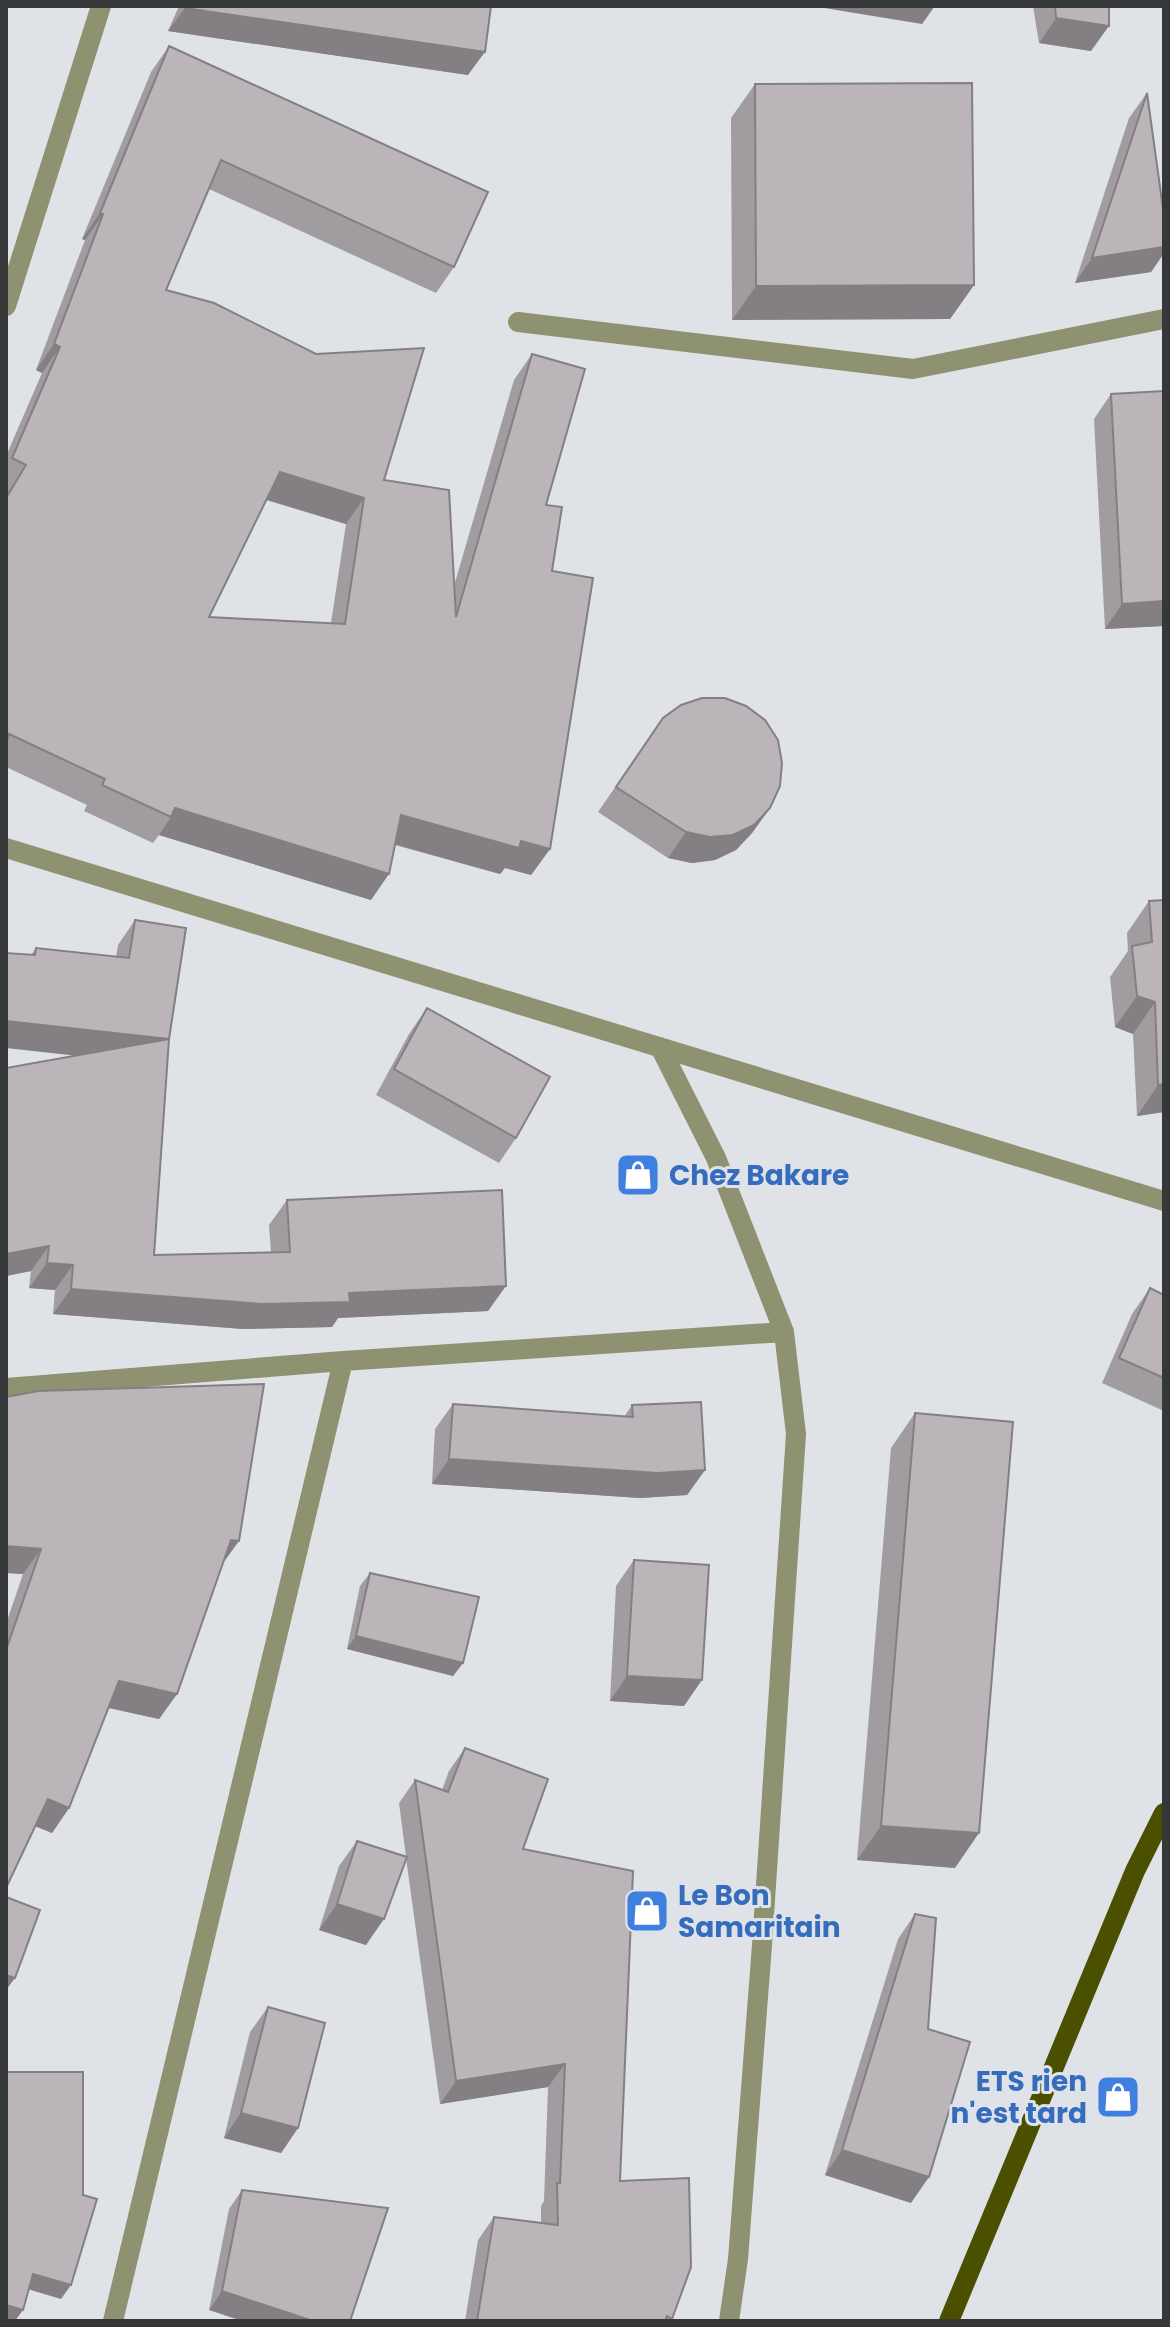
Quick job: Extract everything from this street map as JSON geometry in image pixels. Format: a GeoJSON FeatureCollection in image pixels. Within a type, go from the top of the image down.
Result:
{"type":"FeatureCollection","features":[{"type":"Feature","properties":{"kind":"main road"},"geometry":{"type":"LineString","coordinates":[[949,2321],[1135,1871],[1164,1813]]}},
{"type":"Feature","properties":{"kind":"street"},"geometry":{"type":"LineString","coordinates":[[6,306],[101,6]]}},
{"type":"Feature","properties":{"kind":"street"},"geometry":{"type":"LineString","coordinates":[[518,322],[913,369],[1164,319]]}},
{"type":"Feature","properties":{"kind":"street"},"geometry":{"type":"LineString","coordinates":[[6,848],[1164,1201]]}},
{"type":"Feature","properties":{"kind":"street"},"geometry":{"type":"LineString","coordinates":[[660,1047],[716,1158],[784,1332],[796,1434],[762,1945],[738,2259],[729,2321]]}},
{"type":"Feature","properties":{"kind":"street"},"geometry":{"type":"LineString","coordinates":[[6,1388],[343,1361],[784,1332]]}},
{"type":"Feature","properties":{"kind":"street"},"geometry":{"type":"LineString","coordinates":[[113,2321],[343,1361]]}},
{"type":"Feature","properties":{"kind":"building"},"geometry":{"type":"Polygon","coordinates":[[[185,6],[491,6],[485,52],[185,6]]]}},
{"type":"Feature","properties":{"kind":"building"},"geometry":{"type":"Polygon","coordinates":[[[1055,6],[1109,6],[1109,26],[1056,18],[1055,6]]]}},
{"type":"Feature","properties":{"kind":"building"},"geometry":{"type":"Polygon","coordinates":[[[169,46],[488,192],[454,267],[221,160],[166,290],[214,303],[316,354],[424,348],[384,480],[449,490],[456,617],[532,354],[585,369],[546,505],[562,507],[552,571],[593,578],[550,849],[521,841],[519,848],[401,815],[389,874],[175,808],[171,817],[102,785],[105,779],[9,734],[6,743],[6,498],[26,465],[12,458],[60,347],[54,344],[103,214],[100,213],[169,46]],[[280,472],[209,617],[345,624],[364,498],[280,472]]]}},
{"type":"Feature","properties":{"kind":"building"},"geometry":{"type":"Polygon","coordinates":[[[972,83],[974,285],[756,286],[755,84],[972,83]]]}},
{"type":"Feature","properties":{"kind":"building"},"geometry":{"type":"Polygon","coordinates":[[[1147,93],[1164,216],[1164,247],[1092,258],[1147,93]]]}},
{"type":"Feature","properties":{"kind":"building"},"geometry":{"type":"Polygon","coordinates":[[[1164,391],[1164,601],[1122,604],[1111,394],[1164,391]]]}},
{"type":"Feature","properties":{"kind":"building"},"geometry":{"type":"Polygon","coordinates":[[[702,698],[725,698],[746,706],[765,720],[778,740],[782,763],[780,786],[770,808],[754,825],[733,835],[710,837],[686,832],[616,787],[663,718],[681,705],[702,698]]]}},
{"type":"Feature","properties":{"kind":"building"},"geometry":{"type":"Polygon","coordinates":[[[1164,900],[1164,1084],[1158,1085],[1155,1002],[1137,996],[1132,946],[1152,942],[1149,901],[1164,900]]]}},
{"type":"Feature","properties":{"kind":"building"},"geometry":{"type":"Polygon","coordinates":[[[135,920],[186,928],[169,1039],[6,1021],[6,953],[35,955],[36,948],[129,958],[135,920]]]}},
{"type":"Feature","properties":{"kind":"building"},"geometry":{"type":"Polygon","coordinates":[[[427,1008],[550,1077],[516,1138],[394,1069],[427,1008]]]}},
{"type":"Feature","properties":{"kind":"building"},"geometry":{"type":"Polygon","coordinates":[[[169,1039],[154,1255],[290,1252],[287,1200],[502,1190],[506,1286],[349,1293],[350,1302],[261,1304],[71,1289],[73,1265],[47,1263],[49,1246],[6,1254],[6,1068],[169,1039]]]}},
{"type":"Feature","properties":{"kind":"building"},"geometry":{"type":"Polygon","coordinates":[[[1150,1288],[1164,1295],[1164,1378],[1119,1358],[1150,1288]]]}},
{"type":"Feature","properties":{"kind":"building"},"geometry":{"type":"Polygon","coordinates":[[[264,1384],[239,1541],[231,1540],[177,1694],[119,1681],[69,1808],[48,1799],[6,1888],[6,1650],[41,1549],[6,1546],[6,1397],[38,1391],[264,1384]]]}},
{"type":"Feature","properties":{"kind":"building"},"geometry":{"type":"Polygon","coordinates":[[[701,1402],[705,1470],[658,1473],[449,1459],[453,1404],[633,1417],[632,1405],[701,1402]]]}},
{"type":"Feature","properties":{"kind":"building"},"geometry":{"type":"Polygon","coordinates":[[[915,1413],[1013,1422],[979,1833],[881,1826],[915,1413]]]}},
{"type":"Feature","properties":{"kind":"building"},"geometry":{"type":"Polygon","coordinates":[[[634,1560],[709,1565],[702,1680],[627,1676],[634,1560]]]}},
{"type":"Feature","properties":{"kind":"building"},"geometry":{"type":"Polygon","coordinates":[[[370,1573],[479,1597],[463,1663],[356,1636],[370,1573]]]}},
{"type":"Feature","properties":{"kind":"building"},"geometry":{"type":"Polygon","coordinates":[[[465,1748],[548,1779],[523,1849],[633,1871],[620,2181],[689,2178],[691,2267],[672,2319],[667,2316],[665,2321],[477,2321],[494,2217],[558,2225],[557,2183],[560,2183],[565,2064],[456,2081],[415,1780],[448,1792],[465,1748]]]}},
{"type":"Feature","properties":{"kind":"building"},"geometry":{"type":"Polygon","coordinates":[[[357,1841],[407,1857],[384,1919],[337,1904],[357,1841]]]}},
{"type":"Feature","properties":{"kind":"building"},"geometry":{"type":"Polygon","coordinates":[[[6,1897],[40,1910],[15,1978],[6,1975],[6,1897]]]}},
{"type":"Feature","properties":{"kind":"building"},"geometry":{"type":"Polygon","coordinates":[[[915,1914],[936,1918],[928,2029],[970,2042],[929,2177],[842,2150],[915,1914]]]}},
{"type":"Feature","properties":{"kind":"building"},"geometry":{"type":"Polygon","coordinates":[[[268,2007],[325,2023],[298,2128],[241,2113],[268,2007]]]}},
{"type":"Feature","properties":{"kind":"building"},"geometry":{"type":"Polygon","coordinates":[[[6,2072],[83,2072],[83,2195],[97,2199],[71,2285],[33,2274],[23,2310],[6,2305],[6,2072]]]}},
{"type":"Feature","properties":{"kind":"building"},"geometry":{"type":"Polygon","coordinates":[[[242,2190],[388,2208],[350,2321],[313,2321],[222,2291],[242,2190]]]}},
{"type":"Feature","properties":{"kind":"place","name":"Chez Bakare"},"geometry":{"type":"Point","coordinates":[638,1175]}},
{"type":"Feature","properties":{"kind":"place","name":"Le Bon Samaritain"},"geometry":{"type":"Point","coordinates":[647,1911]}},
{"type":"Feature","properties":{"kind":"place","name":"ETS rien n'est tard"},"geometry":{"type":"Point","coordinates":[1118,2097]}}]}
